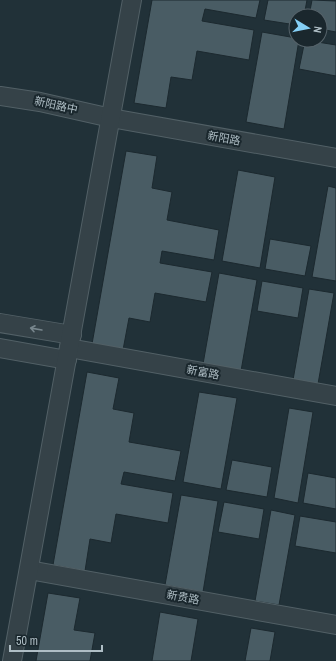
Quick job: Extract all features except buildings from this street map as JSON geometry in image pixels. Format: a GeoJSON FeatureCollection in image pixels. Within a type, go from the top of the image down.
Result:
{"type":"FeatureCollection","features":[{"type":"Feature","properties":{"kind":"street"},"geometry":{"type":"LineString","coordinates":[[12,661],[132,0]]}},
{"type":"Feature","properties":{"kind":"street","name":"新阳路中"},"geometry":{"type":"LineString","coordinates":[[0,96],[40,102],[111,118]]}},
{"type":"Feature","properties":{"kind":"street","name":"新阳路"},"geometry":{"type":"LineString","coordinates":[[111,118],[336,158]]}},
{"type":"Feature","properties":{"kind":"street"},"geometry":{"type":"LineString","coordinates":[[0,323],[69,348]]}},
{"type":"Feature","properties":{"kind":"street"},"geometry":{"type":"LineString","coordinates":[[0,348],[69,348]]}},
{"type":"Feature","properties":{"kind":"street","name":"新富路"},"geometry":{"type":"LineString","coordinates":[[69,348],[336,396]]}},
{"type":"Feature","properties":{"kind":"street","name":"新贵路"},"geometry":{"type":"LineString","coordinates":[[29,570],[336,625]]}}]}
